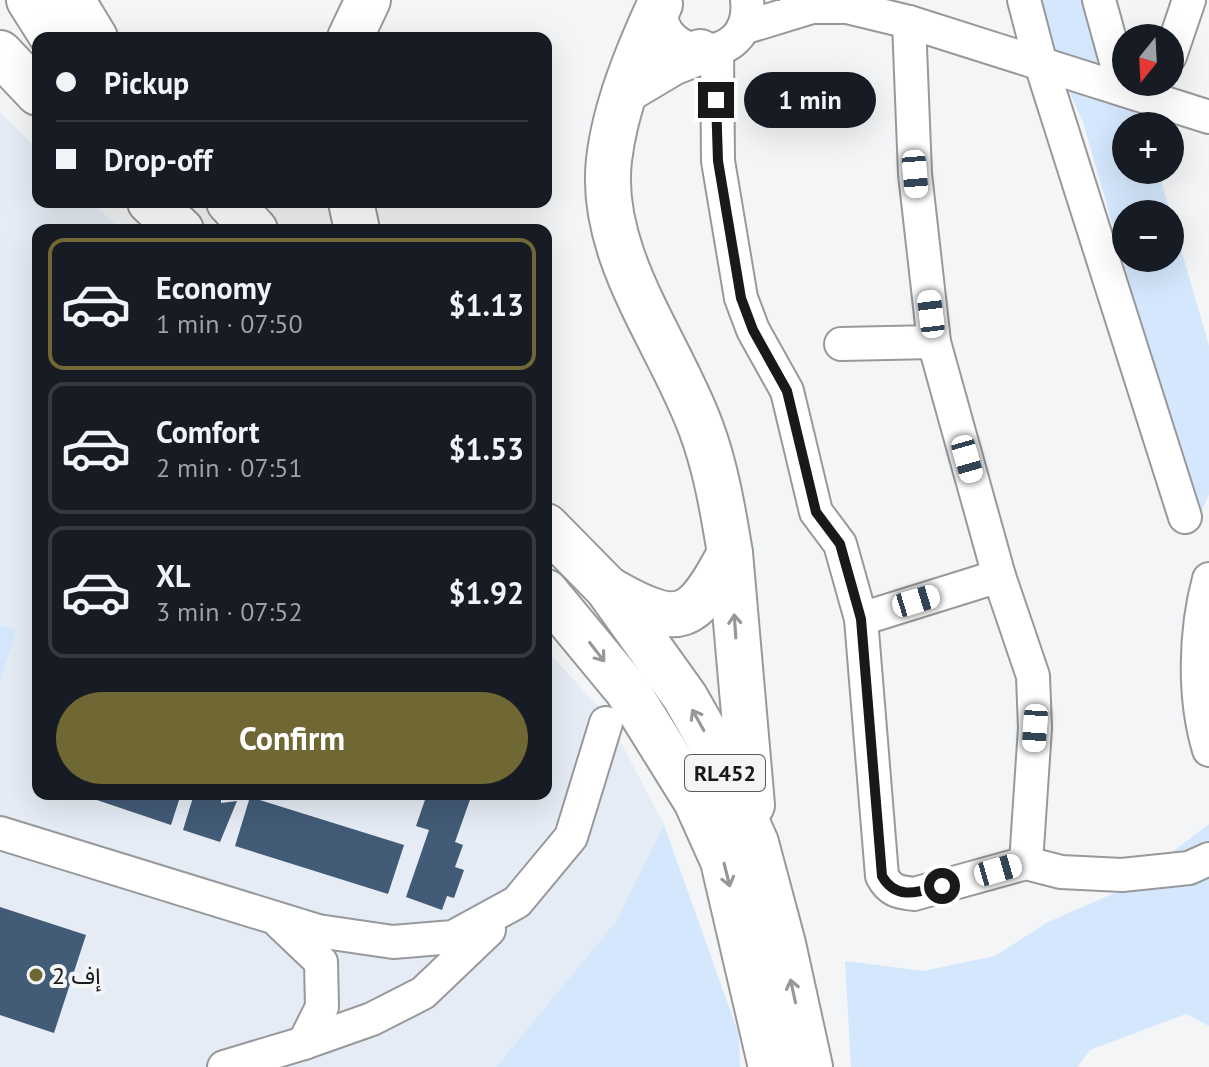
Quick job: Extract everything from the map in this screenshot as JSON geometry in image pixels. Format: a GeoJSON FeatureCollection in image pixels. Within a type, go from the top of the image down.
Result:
{"type":"FeatureCollection","features":[{"type":"Feature","properties":{"kind":"highway"},"geometry":{"type":"LineString","coordinates":[[29,0],[49,32]]}},
{"type":"Feature","properties":{"kind":"highway"},"geometry":{"type":"LineString","coordinates":[[72,0],[91,32]]}},
{"type":"Feature","properties":{"kind":"highway"},"geometry":{"type":"LineString","coordinates":[[340,32],[341,0]]}},
{"type":"Feature","properties":{"kind":"highway"},"geometry":{"type":"LineString","coordinates":[[353,32],[368,0]]}},
{"type":"Feature","properties":{"kind":"highway"},"geometry":{"type":"LineString","coordinates":[[661,2],[625,91],[609,160],[610,205],[625,262],[701,428],[722,499],[730,553],[756,843]]}},
{"type":"Feature","properties":{"kind":"highway"},"geometry":{"type":"LineString","coordinates":[[625,91],[672,63],[709,51]]}},
{"type":"Feature","properties":{"kind":"highway"},"geometry":{"type":"LineString","coordinates":[[0,53],[32,87]]}},
{"type":"Feature","properties":{"kind":"highway"},"geometry":{"type":"LineString","coordinates":[[157,208],[174,224]]}},
{"type":"Feature","properties":{"kind":"highway"},"geometry":{"type":"LineString","coordinates":[[189,208],[204,224]]}},
{"type":"Feature","properties":{"kind":"highway"},"geometry":{"type":"LineString","coordinates":[[235,208],[249,224]]}},
{"type":"Feature","properties":{"kind":"highway","name":"RL452"},"geometry":{"type":"LineString","coordinates":[[552,532],[607,588],[685,697],[713,746],[756,843],[783,944],[810,1067]]}},
{"type":"Feature","properties":{"kind":"highway"},"geometry":{"type":"LineString","coordinates":[[607,588],[650,613],[670,615],[692,610],[711,588],[730,553]]}},
{"type":"Feature","properties":{"kind":"highway","name":"RL452"},"geometry":{"type":"LineString","coordinates":[[552,599],[627,690],[696,801],[723,861],[762,1016],[771,1067]]}},
{"type":"Feature","properties":{"kind":"street"},"geometry":{"type":"LineString","coordinates":[[1024,0],[1040,61],[1185,517]]}},
{"type":"Feature","properties":{"kind":"street"},"geometry":{"type":"LineString","coordinates":[[1099,0],[1112,47]]}},
{"type":"Feature","properties":{"kind":"street"},"geometry":{"type":"LineString","coordinates":[[1181,24],[1189,0]]}},
{"type":"Feature","properties":{"kind":"street"},"geometry":{"type":"LineString","coordinates":[[661,2],[662,21],[670,36],[684,47],[709,51],[732,42],[745,14],[804,4],[847,7],[909,22],[1112,84]]}},
{"type":"Feature","properties":{"kind":"street"},"geometry":{"type":"LineString","coordinates":[[909,22],[916,188],[934,342],[1034,689],[1035,728],[1026,863]]}},
{"type":"Feature","properties":{"kind":"street"},"geometry":{"type":"LineString","coordinates":[[709,51],[718,161],[741,298],[753,330],[787,391],[816,512],[840,544],[861,619],[882,876],[888,886],[897,892],[914,894],[1026,863],[1061,872],[1122,875],[1189,868],[1209,859]]}},
{"type":"Feature","properties":{"kind":"street"},"geometry":{"type":"LineString","coordinates":[[1169,96],[1209,117]]}},
{"type":"Feature","properties":{"kind":"street"},"geometry":{"type":"LineString","coordinates":[[841,344],[934,342]]}},
{"type":"Feature","properties":{"kind":"street"},"geometry":{"type":"LineString","coordinates":[[861,619],[999,576]]}},
{"type":"Feature","properties":{"kind":"street"},"geometry":{"type":"LineString","coordinates":[[1209,579],[1202,714],[1209,750]]}},
{"type":"Feature","properties":{"kind":"street"},"geometry":{"type":"LineString","coordinates":[[224,1067],[372,1019],[423,993],[517,902],[571,837],[606,723]]}},
{"type":"Feature","properties":{"kind":"street"},"geometry":{"type":"LineString","coordinates":[[0,833],[318,931],[393,942],[453,937],[517,902]]}},
{"type":"Feature","properties":{"kind":"street"},"geometry":{"type":"LineString","coordinates":[[275,918],[321,962],[322,1007],[304,1043]]}},
{"type":"Feature","properties":{"kind":"shaded area"},"geometry":{"type":"Polygon","coordinates":[[[1036,0],[1089,0],[1112,73],[1112,96],[1125,96],[1134,112],[1112,112],[1112,184],[1162,184],[1167,200],[1112,200],[1112,222],[1083,122],[1049,47],[1036,0]]]}},
{"type":"Feature","properties":{"kind":"shaded area"},"geometry":{"type":"Polygon","coordinates":[[[0,112],[32,143],[32,208],[98,208],[115,224],[32,224],[32,800],[552,800],[552,656],[607,716],[664,825],[617,920],[496,1067],[0,1067],[0,112]]]}},
{"type":"Feature","properties":{"kind":"shaded area"},"geometry":{"type":"Polygon","coordinates":[[[1184,260],[1209,346],[1209,494],[1198,520],[1126,272],[1184,272],[1184,260]]]}},
{"type":"Feature","properties":{"kind":"shaded area"},"geometry":{"type":"Polygon","coordinates":[[[0,625],[16,630],[0,682],[0,625]]]}},
{"type":"Feature","properties":{"kind":"shaded area"},"geometry":{"type":"Polygon","coordinates":[[[1209,824],[1209,1026],[1186,1014],[1090,1050],[1077,1067],[851,1067],[845,961],[923,971],[995,956],[1048,922],[1124,889],[1209,824]]]}},
{"type":"Feature","properties":{"kind":"shaded area"},"geometry":{"type":"Polygon","coordinates":[[[664,825],[739,1035],[740,1067],[496,1067],[617,920],[664,825]]]}},
{"type":"Feature","properties":{"kind":"building"},"geometry":{"type":"Polygon","coordinates":[[[97,800],[179,800],[171,825],[97,800]]]}},
{"type":"Feature","properties":{"kind":"building"},"geometry":{"type":"Polygon","coordinates":[[[192,800],[237,801],[220,842],[183,830],[192,800]]]}},
{"type":"Feature","properties":{"kind":"building"},"geometry":{"type":"Polygon","coordinates":[[[249,800],[260,800],[404,845],[388,894],[235,846],[249,800]]]}},
{"type":"Feature","properties":{"kind":"building"},"geometry":{"type":"Polygon","coordinates":[[[425,800],[470,800],[455,842],[463,845],[455,867],[464,870],[454,898],[447,896],[442,910],[406,897],[429,830],[416,826],[425,800]]]}},
{"type":"Feature","properties":{"kind":"building","name":"إف 2"},"geometry":{"type":"Polygon","coordinates":[[[0,907],[86,935],[54,1033],[0,1015],[0,907]]]}},
{"type":"Feature","properties":{"kind":"place","name":"إف 2"},"geometry":{"type":"Point","coordinates":[36,975]}},
{"type":"Feature","properties":{"kind":"route"},"geometry":{"type":"LineString","coordinates":[[716,100],[718,161],[741,298],[753,330],[787,391],[816,512],[840,544],[861,619],[882,876],[888,886],[897,892],[914,894],[942,886]]}}]}
